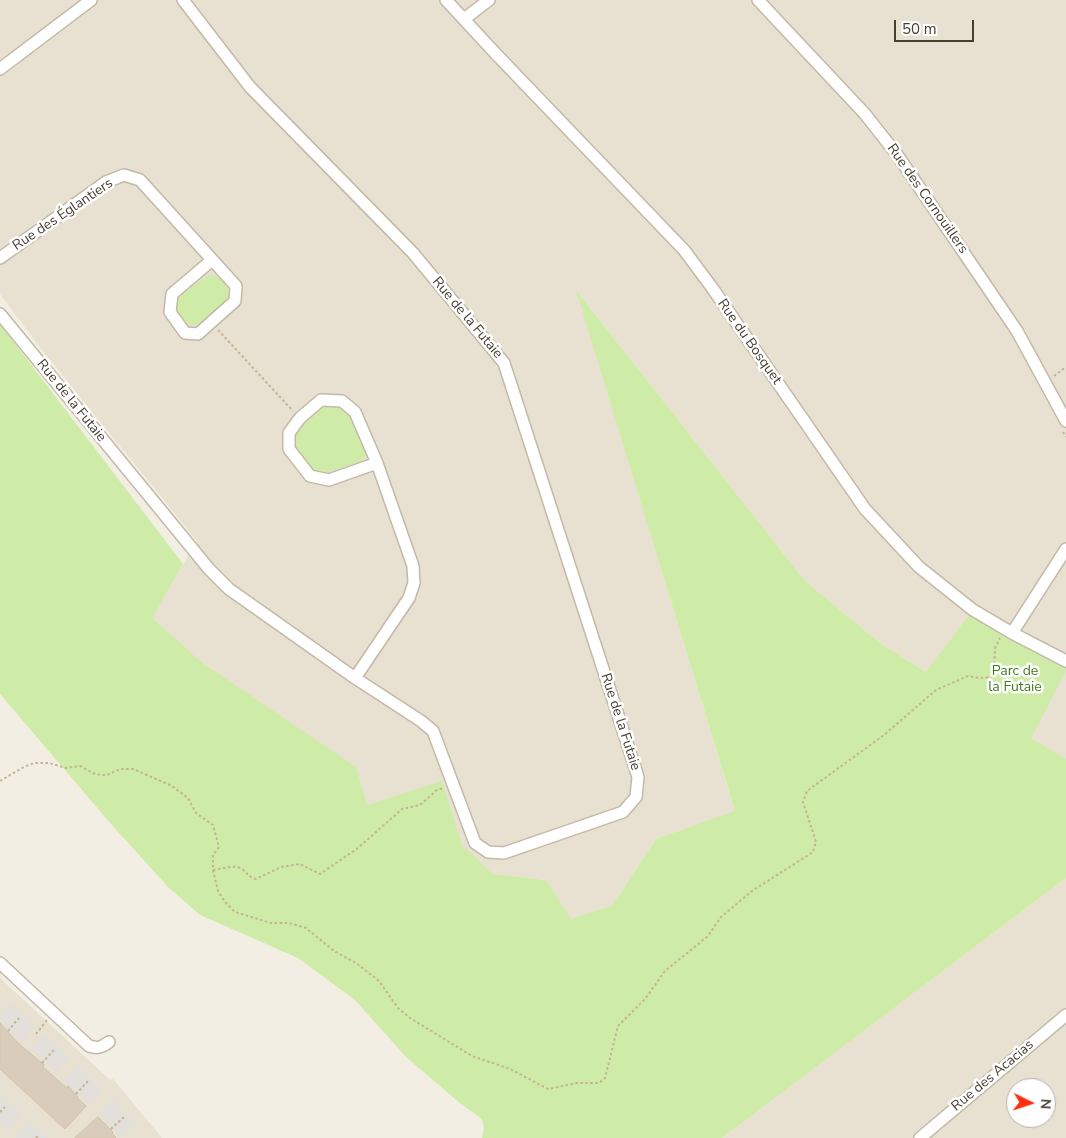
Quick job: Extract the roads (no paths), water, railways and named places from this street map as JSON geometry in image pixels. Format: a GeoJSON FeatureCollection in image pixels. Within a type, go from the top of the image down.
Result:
{"type":"FeatureCollection","features":[{"type":"Feature","properties":{"kind":"street"},"geometry":{"type":"LineString","coordinates":[[0,69],[91,0]]}},
{"type":"Feature","properties":{"kind":"street","name":"Rue de la Futaie"},"geometry":{"type":"LineString","coordinates":[[0,314],[209,569],[229,589],[433,731],[475,843],[488,852],[504,852],[623,812],[636,797],[638,777],[504,362],[413,253],[250,87],[183,0]]}},
{"type":"Feature","properties":{"kind":"street","name":"Rue du Bosquet"},"geometry":{"type":"LineString","coordinates":[[446,0],[684,250],[865,509],[919,567],[973,610],[1066,661]]}},
{"type":"Feature","properties":{"kind":"street"},"geometry":{"type":"LineString","coordinates":[[464,19],[489,0]]}},
{"type":"Feature","properties":{"kind":"street","name":"Rue des Cornouillers"},"geometry":{"type":"LineString","coordinates":[[758,0],[852,99],[898,156],[1017,331],[1066,420]]}},
{"type":"Feature","properties":{"kind":"street","name":"Rue des Églantiers"},"geometry":{"type":"LineString","coordinates":[[0,258],[106,182],[124,175],[140,180],[236,286],[235,302],[198,334],[185,333],[170,312],[172,294],[212,260]]}},
{"type":"Feature","properties":{"kind":"street"},"geometry":{"type":"LineString","coordinates":[[355,678],[409,598],[414,583],[413,566],[377,463],[355,412],[342,401],[321,400],[300,418],[288,433],[289,449],[310,476],[329,480],[377,463]]}},
{"type":"Feature","properties":{"kind":"street"},"geometry":{"type":"LineString","coordinates":[[1009,631],[1066,550]]}},
{"type":"Feature","properties":{"kind":"street"},"geometry":{"type":"LineString","coordinates":[[0,963],[89,1046],[103,1047],[110,1042]]}},
{"type":"Feature","properties":{"kind":"street","name":"Rue des Acacias"},"geometry":{"type":"LineString","coordinates":[[920,1138],[1066,1015]]}},
{"type":"Feature","properties":{"kind":"park label","name":"Parc de la Futaie"},"geometry":{"type":"Point","coordinates":[1015,680]}}]}
